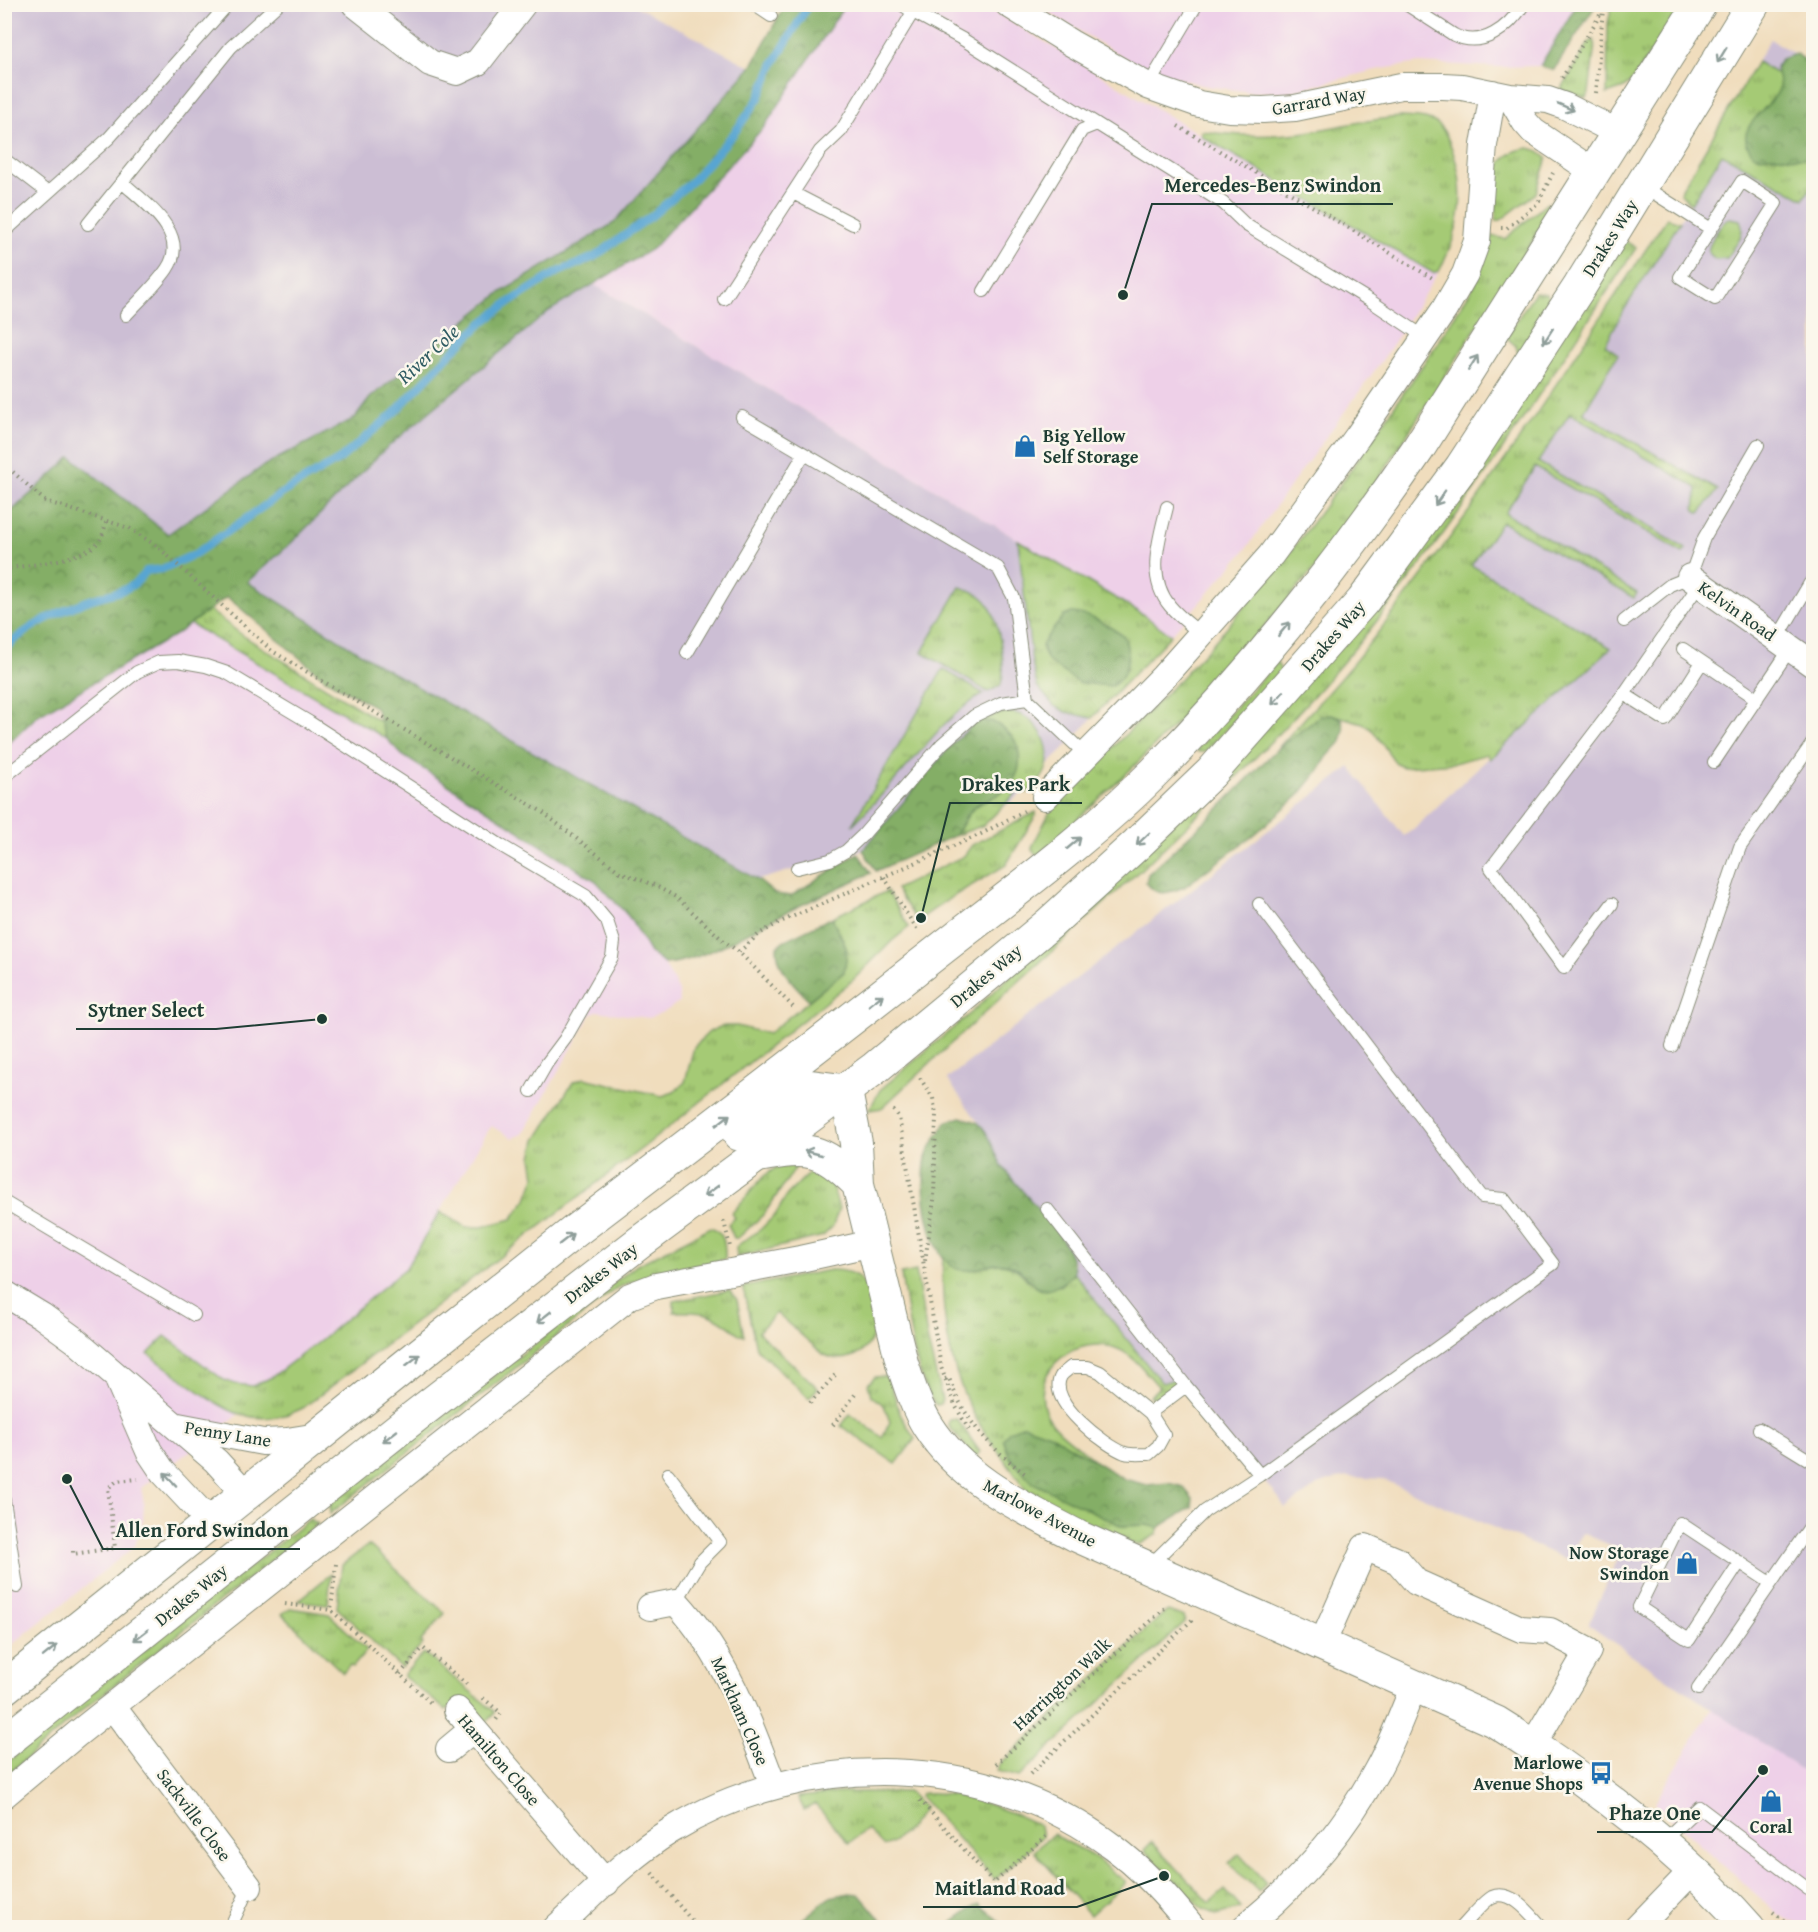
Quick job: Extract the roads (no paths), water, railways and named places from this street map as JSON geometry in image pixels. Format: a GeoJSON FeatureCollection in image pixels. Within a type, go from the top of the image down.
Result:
{"type":"FeatureCollection","features":[{"type":"Feature","properties":{"kind":"main road"},"geometry":{"type":"LineString","coordinates":[[4,1688],[245,1493],[577,1230],[1029,880],[1153,774],[1261,656],[1353,542],[1418,449],[1701,4]]}},
{"type":"Feature","properties":{"kind":"main road","name":"Drakes Way"},"geometry":{"type":"LineString","coordinates":[[4,1743],[405,1424],[631,1250],[846,1091],[1049,924],[1210,773],[1363,601],[1455,476],[1561,316],[1753,4]]}},
{"type":"Feature","properties":{"kind":"main road"},"geometry":{"type":"LineString","coordinates":[[1618,133],[1645,181]]}},
{"type":"Feature","properties":{"kind":"main road"},"geometry":{"type":"LineString","coordinates":[[1594,172],[1645,181]]}},
{"type":"Feature","properties":{"kind":"main road"},"geometry":{"type":"LineString","coordinates":[[626,1194],[695,1163],[807,1086],[846,1091]]}},
{"type":"Feature","properties":{"kind":"main road"},"geometry":{"type":"LineString","coordinates":[[245,1493],[252,1545]]}},
{"type":"Feature","properties":{"kind":"main road"},"geometry":{"type":"LineString","coordinates":[[210,1522],[252,1545]]}},
{"type":"Feature","properties":{"kind":"street"},"geometry":{"type":"LineString","coordinates":[[355,4],[430,63],[457,72],[478,62],[523,4]]}},
{"type":"Feature","properties":{"kind":"street","name":"Garrard Way"},"geometry":{"type":"LineString","coordinates":[[1008,4],[1071,43],[1148,86],[1199,104],[1229,109],[1263,110],[1317,104],[1413,85],[1462,87],[1502,95],[1548,100],[1618,133]]}},
{"type":"Feature","properties":{"kind":"street"},"geometry":{"type":"LineString","coordinates":[[1045,797],[1202,635],[1271,555],[1426,338],[1455,292],[1472,258],[1477,241],[1484,145],[1502,95],[1533,131],[1594,172]]}},
{"type":"Feature","properties":{"kind":"street","name":"Kelvin Road"},"geometry":{"type":"LineString","coordinates":[[1695,581],[1814,665]]}},
{"type":"Feature","properties":{"kind":"street","name":"Marlowe Avenue"},"geometry":{"type":"LineString","coordinates":[[846,1091],[856,1143],[858,1184],[902,1363],[927,1425],[946,1450],[970,1474],[1014,1503],[1077,1536],[1496,1722],[1533,1745],[1663,1841],[1749,1928]]}},
{"type":"Feature","properties":{"kind":"street"},"geometry":{"type":"LineString","coordinates":[[758,1156],[790,1150],[810,1151],[830,1158],[858,1184]]}},
{"type":"Feature","properties":{"kind":"street","name":"Drakes Way"},"geometry":{"type":"LineString","coordinates":[[4,1795],[112,1706],[630,1296],[656,1286],[873,1243]]}},
{"type":"Feature","properties":{"kind":"street","name":"Penny Lane"},"geometry":{"type":"LineString","coordinates":[[4,1293],[75,1340],[227,1472],[245,1493]]}},
{"type":"Feature","properties":{"kind":"street","name":"Penny Lane"},"geometry":{"type":"LineString","coordinates":[[118,1379],[149,1451],[163,1472],[210,1522]]}},
{"type":"Feature","properties":{"kind":"street","name":"Penny Lane"},"geometry":{"type":"LineString","coordinates":[[174,1425],[263,1442],[318,1436]]}},
{"type":"Feature","properties":{"kind":"street"},"geometry":{"type":"LineString","coordinates":[[1322,1644],[1365,1547],[1398,1562],[1416,1582],[1521,1629],[1550,1631],[1588,1651],[1533,1745]]}},
{"type":"Feature","properties":{"kind":"street"},"geometry":{"type":"LineString","coordinates":[[650,1607],[676,1602]]}},
{"type":"Feature","properties":{"kind":"street","name":"Markham Close"},"geometry":{"type":"LineString","coordinates":[[676,1602],[688,1614],[710,1646],[733,1686],[773,1785]]}},
{"type":"Feature","properties":{"kind":"street"},"geometry":{"type":"LineString","coordinates":[[1244,1928],[1291,1886],[1344,1821],[1377,1770],[1414,1686]]}},
{"type":"Feature","properties":{"kind":"street","name":"Sackville Close"},"geometry":{"type":"LineString","coordinates":[[112,1706],[249,1887]]}},
{"type":"Feature","properties":{"kind":"street","name":"Hamilton Close"},"geometry":{"type":"LineString","coordinates":[[449,1749],[465,1720],[606,1883]]}},
{"type":"Feature","properties":{"kind":"street"},"geometry":{"type":"LineString","coordinates":[[555,1928],[638,1855],[669,1832],[707,1811],[773,1785],[841,1773],[896,1772],[975,1782],[1010,1793],[1065,1817],[1098,1837],[1133,1863],[1193,1928]]}},
{"type":"Feature","properties":{"kind":"street"},"geometry":{"type":"LineString","coordinates":[[1637,1928],[1693,1870]]}},
{"type":"Feature","properties":{"kind":"lane"},"geometry":{"type":"LineString","coordinates":[[4,232],[109,138],[228,4]]}},
{"type":"Feature","properties":{"kind":"lane"},"geometry":{"type":"LineString","coordinates":[[88,224],[231,47],[278,4]]}},
{"type":"Feature","properties":{"kind":"lane"},"geometry":{"type":"LineString","coordinates":[[753,4],[771,16]]}},
{"type":"Feature","properties":{"kind":"lane"},"geometry":{"type":"LineString","coordinates":[[901,4],[964,40],[1223,203],[1246,225],[1369,300],[1426,338]]}},
{"type":"Feature","properties":{"kind":"lane"},"geometry":{"type":"LineString","coordinates":[[1148,86],[1197,4]]}},
{"type":"Feature","properties":{"kind":"lane"},"geometry":{"type":"LineString","coordinates":[[1407,4],[1461,39],[1477,40],[1498,32],[1516,17],[1524,4]]}},
{"type":"Feature","properties":{"kind":"lane"},"geometry":{"type":"LineString","coordinates":[[724,299],[820,151],[841,131],[913,12]]}},
{"type":"Feature","properties":{"kind":"lane"},"geometry":{"type":"LineString","coordinates":[[984,291],[1082,130],[1096,124]]}},
{"type":"Feature","properties":{"kind":"lane"},"geometry":{"type":"LineString","coordinates":[[4,159],[47,192]]}},
{"type":"Feature","properties":{"kind":"lane"},"geometry":{"type":"LineString","coordinates":[[1645,181],[1711,229]]}},
{"type":"Feature","properties":{"kind":"lane"},"geometry":{"type":"LineString","coordinates":[[1742,181],[1776,204],[1715,299],[1680,277],[1711,229],[1742,181]]}},
{"type":"Feature","properties":{"kind":"lane"},"geometry":{"type":"LineString","coordinates":[[122,182],[156,213],[171,233],[175,249],[168,268],[126,315]]}},
{"type":"Feature","properties":{"kind":"lane"},"geometry":{"type":"LineString","coordinates":[[793,193],[853,224]]}},
{"type":"Feature","properties":{"kind":"lane"},"geometry":{"type":"LineString","coordinates":[[742,417],[998,568],[1014,598],[1027,699],[1086,755]]}},
{"type":"Feature","properties":{"kind":"lane"},"geometry":{"type":"LineString","coordinates":[[1612,903],[1564,968],[1491,868],[1624,693],[1695,581],[1704,538],[1758,445]]}},
{"type":"Feature","properties":{"kind":"lane"},"geometry":{"type":"LineString","coordinates":[[687,653],[804,454]]}},
{"type":"Feature","properties":{"kind":"lane"},"geometry":{"type":"LineString","coordinates":[[1167,507],[1155,556],[1159,589],[1170,606],[1202,635]]}},
{"type":"Feature","properties":{"kind":"lane"},"geometry":{"type":"LineString","coordinates":[[1624,621],[1670,585],[1695,581]]}},
{"type":"Feature","properties":{"kind":"lane"},"geometry":{"type":"LineString","coordinates":[[1714,762],[1756,699],[1784,644],[1810,583],[1814,586]]}},
{"type":"Feature","properties":{"kind":"lane"},"geometry":{"type":"LineString","coordinates":[[1683,649],[1756,699]]}},
{"type":"Feature","properties":{"kind":"lane"},"geometry":{"type":"LineString","coordinates":[[4,777],[137,672],[159,662],[187,662],[227,673],[309,722],[500,845],[586,896],[608,921],[614,942],[612,957],[565,1039],[547,1063],[531,1091]]}},
{"type":"Feature","properties":{"kind":"lane"},"geometry":{"type":"LineString","coordinates":[[1624,693],[1665,720],[1702,662]]}},
{"type":"Feature","properties":{"kind":"lane"},"geometry":{"type":"LineString","coordinates":[[797,868],[830,860],[846,851],[863,836],[942,744],[974,716],[1001,703],[1027,699]]}},
{"type":"Feature","properties":{"kind":"lane"},"geometry":{"type":"LineString","coordinates":[[1672,1046],[1740,847],[1814,741]]}},
{"type":"Feature","properties":{"kind":"lane"},"geometry":{"type":"LineString","coordinates":[[1148,1567],[1205,1511],[1260,1475],[1553,1264],[1504,1199],[1482,1197],[1259,904]]}},
{"type":"Feature","properties":{"kind":"lane"},"geometry":{"type":"LineString","coordinates":[[4,1202],[194,1315]]}},
{"type":"Feature","properties":{"kind":"lane"},"geometry":{"type":"LineString","coordinates":[[1047,1209],[1186,1386],[1260,1475]]}},
{"type":"Feature","properties":{"kind":"lane"},"geometry":{"type":"LineString","coordinates":[[1071,1367],[1094,1369],[1150,1413],[1164,1435],[1161,1441],[1149,1454],[1127,1454],[1104,1442],[1083,1425],[1065,1404],[1059,1387],[1061,1376],[1071,1367]]}},
{"type":"Feature","properties":{"kind":"lane"},"geometry":{"type":"LineString","coordinates":[[1150,1413],[1186,1386]]}},
{"type":"Feature","properties":{"kind":"lane"},"geometry":{"type":"LineString","coordinates":[[1759,1429],[1814,1463]]}},
{"type":"Feature","properties":{"kind":"lane"},"geometry":{"type":"LineString","coordinates":[[668,1474],[720,1542],[700,1562],[676,1602]]}},
{"type":"Feature","properties":{"kind":"lane"},"geometry":{"type":"LineString","coordinates":[[4,1500],[17,1587]]}},
{"type":"Feature","properties":{"kind":"lane"},"geometry":{"type":"LineString","coordinates":[[1698,1689],[1814,1521]]}},
{"type":"Feature","properties":{"kind":"lane"},"geometry":{"type":"LineString","coordinates":[[1740,1562],[1689,1640],[1639,1607],[1680,1523],[1740,1562],[1771,1583]]}},
{"type":"Feature","properties":{"kind":"lane"},"geometry":{"type":"LineString","coordinates":[[1663,1841],[1699,1807],[1808,1889]]}},
{"type":"Feature","properties":{"kind":"lane","name":"Sackville Close"},"geometry":{"type":"LineString","coordinates":[[230,1928],[249,1887]]}},
{"type":"Feature","properties":{"kind":"lane"},"geometry":{"type":"LineString","coordinates":[[1461,1928],[1489,1900],[1502,1896],[1516,1902],[1543,1928]]}},
{"type":"Feature","properties":{"kind":"waterway","name":"River Cole"},"geometry":{"type":"LineString","coordinates":[[4,650],[22,634],[53,615],[127,588],[140,579],[146,571],[162,569],[195,554],[287,490],[340,459],[394,413],[481,324],[507,304],[556,273],[594,257],[653,215],[694,179],[735,132],[759,98],[774,63],[809,4]]}},
{"type":"Feature","properties":{"kind":"place","name":"Mercedes-Benz Swindon"},"geometry":{"type":"Point","coordinates":[1123,295]}},
{"type":"Feature","properties":{"kind":"place","name":"Big Yellow Self Storage"},"geometry":{"type":"Point","coordinates":[1025,446]}},
{"type":"Feature","properties":{"kind":"place","name":"Drakes Park"},"geometry":{"type":"Point","coordinates":[921,918]}},
{"type":"Feature","properties":{"kind":"place","name":"Sytner Select"},"geometry":{"type":"Point","coordinates":[322,1019]}},
{"type":"Feature","properties":{"kind":"place","name":"Allen Ford Swindon"},"geometry":{"type":"Point","coordinates":[67,1479]}},
{"type":"Feature","properties":{"kind":"place","name":"Now Storage Swindon"},"geometry":{"type":"Point","coordinates":[1687,1563]}},
{"type":"Feature","properties":{"kind":"place","name":"Phaze One"},"geometry":{"type":"Point","coordinates":[1763,1770]}},
{"type":"Feature","properties":{"kind":"place","name":"Marlowe Avenue Shops"},"geometry":{"type":"Point","coordinates":[1601,1773]}},
{"type":"Feature","properties":{"kind":"place","name":"Coral"},"geometry":{"type":"Point","coordinates":[1771,1801]}},
{"type":"Feature","properties":{"kind":"place","name":"Maitland Road"},"geometry":{"type":"Point","coordinates":[1164,1876]}}]}
